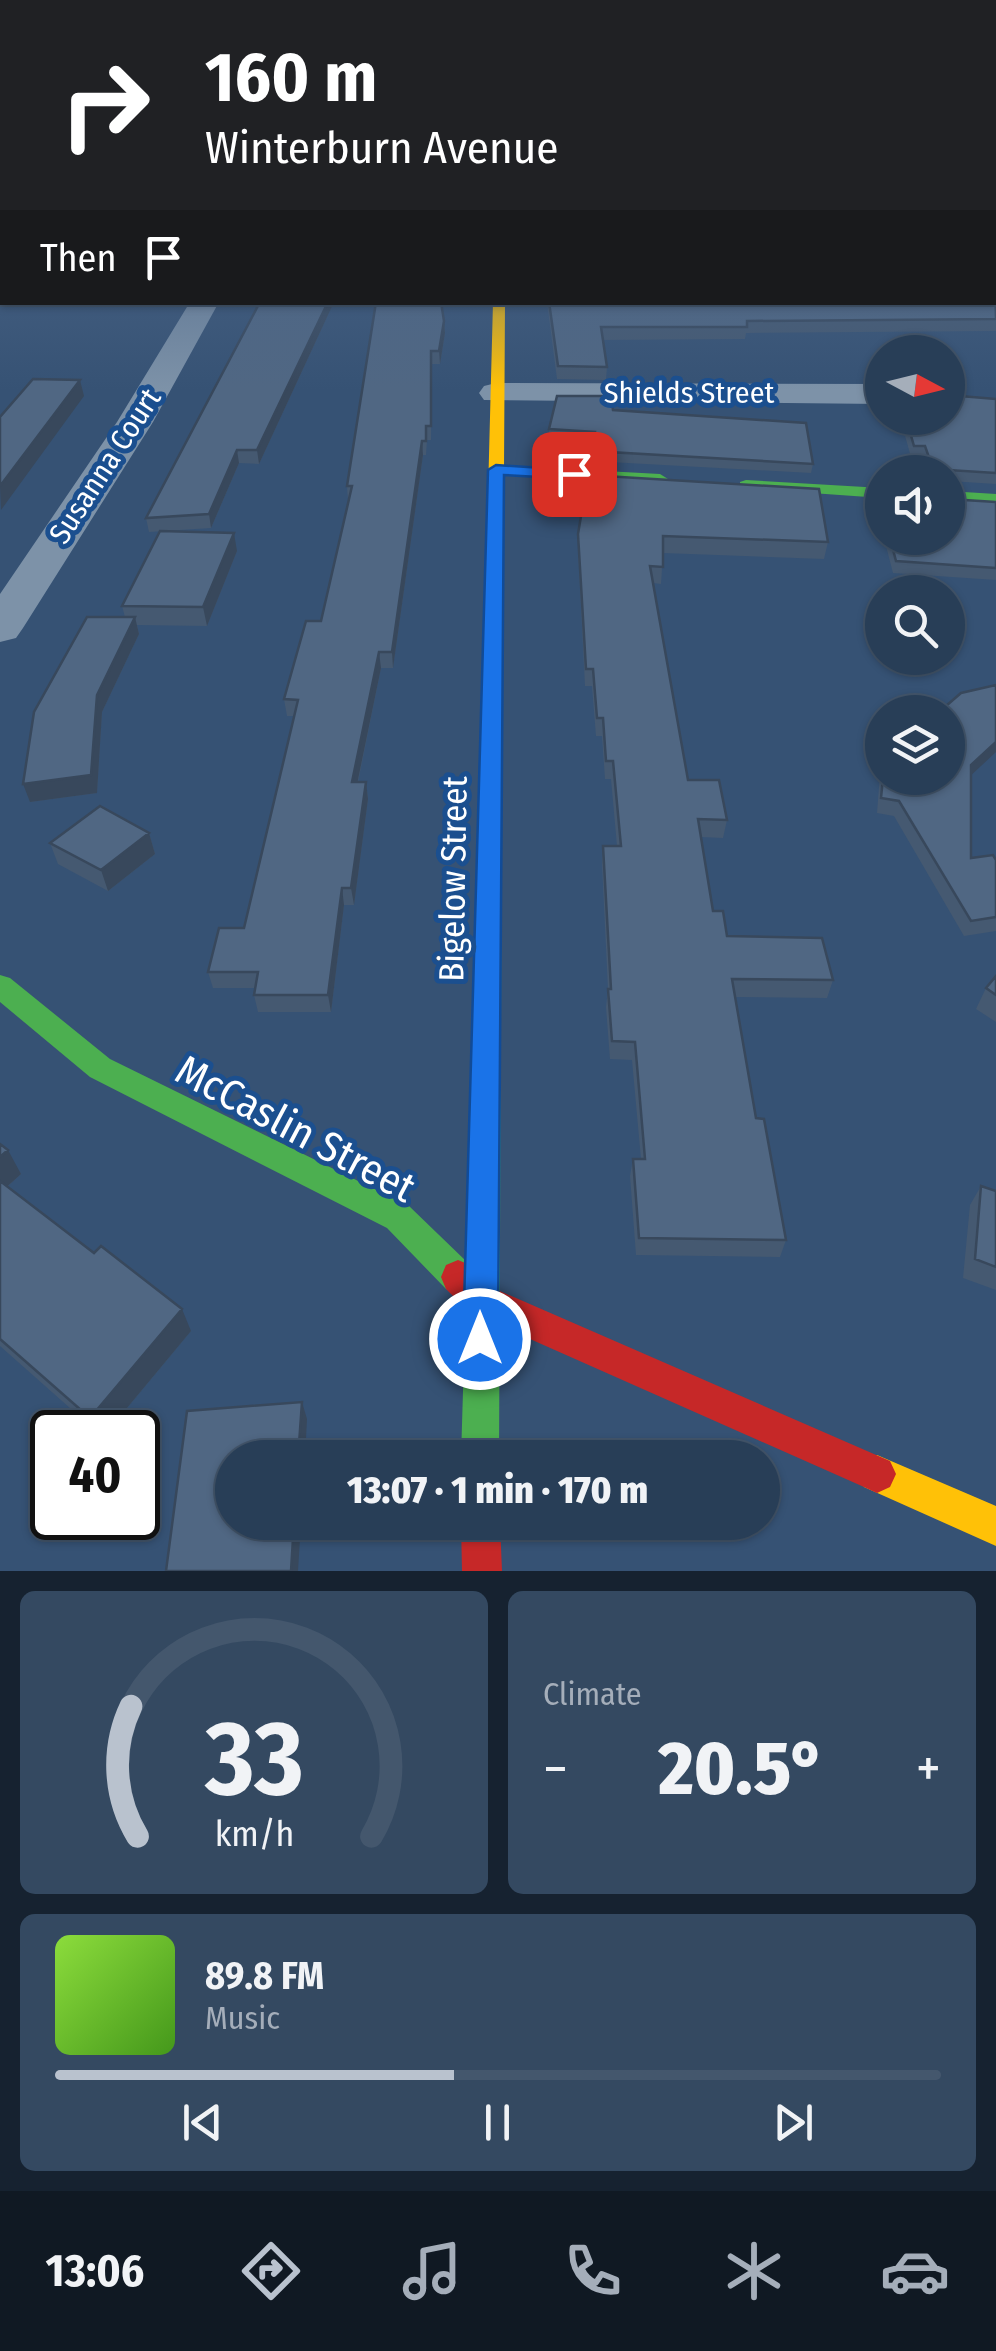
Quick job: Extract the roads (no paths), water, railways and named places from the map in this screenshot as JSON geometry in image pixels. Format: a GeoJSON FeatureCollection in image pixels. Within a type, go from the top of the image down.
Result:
{"type":"FeatureCollection","features":[{"type":"Feature","properties":{"kind":"street","name":"Susanna Court"},"geometry":{"type":"LineString","coordinates":[[0,628],[135,422],[204,305]]}},
{"type":"Feature","properties":{"kind":"street","name":"Bigelow Street"},"geometry":{"type":"LineString","coordinates":[[480,1440],[499,305]]}},
{"type":"Feature","properties":{"kind":"street","name":"Shields Street"},"geometry":{"type":"LineString","coordinates":[[496,392],[865,394]]}},
{"type":"Feature","properties":{"kind":"street"},"geometry":{"type":"LineString","coordinates":[[496,470],[690,481]]}},
{"type":"Feature","properties":{"kind":"street"},"geometry":{"type":"LineString","coordinates":[[728,484],[865,491]]}},
{"type":"Feature","properties":{"kind":"street"},"geometry":{"type":"LineString","coordinates":[[965,497],[996,499]]}},
{"type":"Feature","properties":{"kind":"street","name":"McCaslin Street"},"geometry":{"type":"LineString","coordinates":[[0,986],[100,1068],[398,1217],[481,1300],[996,1526]]}},
{"type":"Feature","properties":{"kind":"street"},"geometry":{"type":"LineString","coordinates":[[481,1540],[482,1571]]}}]}
